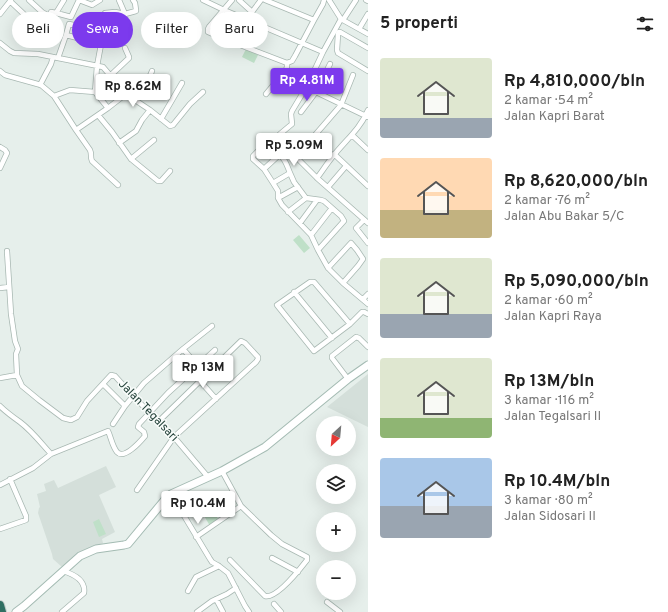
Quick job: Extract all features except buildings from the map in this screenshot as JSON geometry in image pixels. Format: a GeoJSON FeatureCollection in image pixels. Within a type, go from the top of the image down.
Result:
{"type":"FeatureCollection","features":[{"type":"Feature","properties":{"kind":"highway"},"geometry":{"type":"LineString","coordinates":[[0,606],[2,612]]}},
{"type":"Feature","properties":{"kind":"street"},"geometry":{"type":"LineString","coordinates":[[1,11],[10,0],[22,12]]}},
{"type":"Feature","properties":{"kind":"street"},"geometry":{"type":"LineString","coordinates":[[29,0],[43,12]]}},
{"type":"Feature","properties":{"kind":"street"},"geometry":{"type":"LineString","coordinates":[[57,12],[64,0]]}},
{"type":"Feature","properties":{"kind":"street"},"geometry":{"type":"LineString","coordinates":[[64,15],[71,17],[79,0],[92,5],[100,0]]}},
{"type":"Feature","properties":{"kind":"street"},"geometry":{"type":"LineString","coordinates":[[119,0],[124,12]]}},
{"type":"Feature","properties":{"kind":"street"},"geometry":{"type":"LineString","coordinates":[[132,12],[136,11],[133,0]]}},
{"type":"Feature","properties":{"kind":"street"},"geometry":{"type":"LineString","coordinates":[[203,0],[229,12]]}},
{"type":"Feature","properties":{"kind":"street"},"geometry":{"type":"LineString","coordinates":[[232,0],[209,27],[208,32],[287,63],[292,61],[323,2]]}},
{"type":"Feature","properties":{"kind":"street"},"geometry":{"type":"LineString","coordinates":[[239,0],[252,12],[261,0]]}},
{"type":"Feature","properties":{"kind":"street"},"geometry":{"type":"LineString","coordinates":[[265,0],[314,20]]}},
{"type":"Feature","properties":{"kind":"street"},"geometry":{"type":"LineString","coordinates":[[329,0],[342,20],[368,34]]}},
{"type":"Feature","properties":{"kind":"street"},"geometry":{"type":"LineString","coordinates":[[280,134],[292,124],[292,111],[307,86],[322,54],[356,0]]}},
{"type":"Feature","properties":{"kind":"street"},"geometry":{"type":"LineString","coordinates":[[359,29],[368,14]]}},
{"type":"Feature","properties":{"kind":"street"},"geometry":{"type":"LineString","coordinates":[[40,85],[66,35],[69,24],[72,25]]}},
{"type":"Feature","properties":{"kind":"street"},"geometry":{"type":"LineString","coordinates":[[268,28],[302,43],[322,54]]}},
{"type":"Feature","properties":{"kind":"street"},"geometry":{"type":"LineString","coordinates":[[368,48],[339,32],[338,53],[368,71]]}},
{"type":"Feature","properties":{"kind":"street"},"geometry":{"type":"LineString","coordinates":[[66,35],[72,37]]}},
{"type":"Feature","properties":{"kind":"street"},"geometry":{"type":"LineString","coordinates":[[0,43],[14,53],[32,54],[103,68],[111,75],[126,94],[150,110],[169,126],[172,126],[190,104],[203,92]]}},
{"type":"Feature","properties":{"kind":"street"},"geometry":{"type":"LineString","coordinates":[[100,48],[95,92],[108,108]]}},
{"type":"Feature","properties":{"kind":"street"},"geometry":{"type":"LineString","coordinates":[[111,75],[129,58],[125,48]]}},
{"type":"Feature","properties":{"kind":"street"},"geometry":{"type":"LineString","coordinates":[[266,94],[286,70],[287,63]]}},
{"type":"Feature","properties":{"kind":"street"},"geometry":{"type":"LineString","coordinates":[[301,112],[316,92],[330,64]]}},
{"type":"Feature","properties":{"kind":"street"},"geometry":{"type":"LineString","coordinates":[[0,71],[5,75],[40,85],[54,96],[90,150],[92,154],[92,161],[118,185]]}},
{"type":"Feature","properties":{"kind":"street"},"geometry":{"type":"LineString","coordinates":[[135,99],[147,83],[152,71]]}},
{"type":"Feature","properties":{"kind":"street"},"geometry":{"type":"LineString","coordinates":[[354,74],[341,105],[309,142],[298,152],[297,157],[317,178],[366,221],[356,228],[368,243]]}},
{"type":"Feature","properties":{"kind":"street"},"geometry":{"type":"LineString","coordinates":[[161,119],[182,82]]}},
{"type":"Feature","properties":{"kind":"street"},"geometry":{"type":"LineString","coordinates":[[307,86],[341,105],[367,114],[352,135],[334,154],[317,178]]}},
{"type":"Feature","properties":{"kind":"street"},"geometry":{"type":"LineString","coordinates":[[54,96],[70,90],[95,92]]}},
{"type":"Feature","properties":{"kind":"street"},"geometry":{"type":"LineString","coordinates":[[76,130],[126,94]]}},
{"type":"Feature","properties":{"kind":"street"},"geometry":{"type":"LineString","coordinates":[[119,143],[136,131],[150,110]]}},
{"type":"Feature","properties":{"kind":"street"},"geometry":{"type":"LineString","coordinates":[[98,115],[131,159],[158,181],[161,180],[170,170]]}},
{"type":"Feature","properties":{"kind":"street"},"geometry":{"type":"LineString","coordinates":[[352,135],[368,150]]}},
{"type":"Feature","properties":{"kind":"street"},"geometry":{"type":"LineString","coordinates":[[131,159],[154,140]]}},
{"type":"Feature","properties":{"kind":"street"},"geometry":{"type":"LineString","coordinates":[[0,147],[7,153],[0,168]]}},
{"type":"Feature","properties":{"kind":"street"},"geometry":{"type":"LineString","coordinates":[[262,147],[253,159],[264,169],[273,183],[278,191],[278,198],[282,205],[311,235],[328,268],[368,304]]}},
{"type":"Feature","properties":{"kind":"street"},"geometry":{"type":"LineString","coordinates":[[334,154],[368,186]]}},
{"type":"Feature","properties":{"kind":"street"},"geometry":{"type":"LineString","coordinates":[[264,169],[280,155],[285,161],[294,182],[306,198],[324,201],[341,216],[344,221],[318,250]]}},
{"type":"Feature","properties":{"kind":"street"},"geometry":{"type":"LineString","coordinates":[[328,187],[346,166]]}},
{"type":"Feature","properties":{"kind":"street"},"geometry":{"type":"LineString","coordinates":[[273,183],[290,173]]}},
{"type":"Feature","properties":{"kind":"street"},"geometry":{"type":"LineString","coordinates":[[278,198],[298,187]]}},
{"type":"Feature","properties":{"kind":"street"},"geometry":{"type":"LineString","coordinates":[[288,212],[306,198]]}},
{"type":"Feature","properties":{"kind":"street"},"geometry":{"type":"LineString","coordinates":[[300,223],[317,200]]}},
{"type":"Feature","properties":{"kind":"street"},"geometry":{"type":"LineString","coordinates":[[311,235],[332,208]]}},
{"type":"Feature","properties":{"kind":"street"},"geometry":{"type":"LineString","coordinates":[[341,224],[344,229]]}},
{"type":"Feature","properties":{"kind":"street"},"geometry":{"type":"LineString","coordinates":[[328,268],[351,243],[363,259],[343,283]]}},
{"type":"Feature","properties":{"kind":"street"},"geometry":{"type":"LineString","coordinates":[[0,378],[17,375],[16,354],[18,349],[15,341],[11,314],[7,251]]}},
{"type":"Feature","properties":{"kind":"street"},"geometry":{"type":"LineString","coordinates":[[350,324],[314,282],[310,282],[277,305],[314,351],[350,324],[362,312],[368,314]]}},
{"type":"Feature","properties":{"kind":"street"},"geometry":{"type":"LineString","coordinates":[[0,288],[9,287]]}},
{"type":"Feature","properties":{"kind":"street"},"geometry":{"type":"LineString","coordinates":[[294,292],[332,338]]}},
{"type":"Feature","properties":{"kind":"street"},"geometry":{"type":"LineString","coordinates":[[363,299],[368,294]]}},
{"type":"Feature","properties":{"kind":"street"},"geometry":{"type":"LineString","coordinates":[[113,424],[125,406],[144,383],[212,326]]}},
{"type":"Feature","properties":{"kind":"street"},"geometry":{"type":"LineString","coordinates":[[348,379],[332,356],[356,337],[368,347]]}},
{"type":"Feature","properties":{"kind":"street"},"geometry":{"type":"LineString","coordinates":[[137,490],[174,437],[258,359],[258,357],[245,342],[241,341],[158,422]]}},
{"type":"Feature","properties":{"kind":"street"},"geometry":{"type":"LineString","coordinates":[[183,349],[197,365]]}},
{"type":"Feature","properties":{"kind":"street"},"geometry":{"type":"LineString","coordinates":[[0,485],[32,468],[52,454],[108,431],[118,453],[125,453],[138,445],[145,434],[138,425],[168,392],[215,350]]}},
{"type":"Feature","properties":{"kind":"street"},"geometry":{"type":"LineString","coordinates":[[16,612],[80,556],[96,549],[128,544],[171,494],[222,471],[265,447],[348,379],[368,365]]}},
{"type":"Feature","properties":{"kind":"street","name":"Jalan Tegalsari"},"geometry":{"type":"LineString","coordinates":[[17,375],[22,386],[63,418],[71,420],[77,417],[87,401],[103,384],[112,375],[115,376],[174,437],[208,477]]}},
{"type":"Feature","properties":{"kind":"street"},"geometry":{"type":"LineString","coordinates":[[200,381],[216,399]]}},
{"type":"Feature","properties":{"kind":"street"},"geometry":{"type":"LineString","coordinates":[[103,384],[125,406]]}},
{"type":"Feature","properties":{"kind":"street"},"geometry":{"type":"LineString","coordinates":[[0,406],[26,427],[52,454]]}},
{"type":"Feature","properties":{"kind":"street"},"geometry":{"type":"LineString","coordinates":[[222,471],[241,506],[271,535],[282,544],[306,557],[307,560],[298,572],[277,593],[270,597],[265,596],[230,560]]}},
{"type":"Feature","properties":{"kind":"street"},"geometry":{"type":"LineString","coordinates":[[0,530],[26,520],[27,518],[10,479]]}},
{"type":"Feature","properties":{"kind":"street"},"geometry":{"type":"LineString","coordinates":[[171,494],[212,562],[228,573],[249,612]]}},
{"type":"Feature","properties":{"kind":"street"},"geometry":{"type":"LineString","coordinates":[[196,537],[241,506]]}},
{"type":"Feature","properties":{"kind":"street"},"geometry":{"type":"LineString","coordinates":[[272,558],[298,572]]}},
{"type":"Feature","properties":{"kind":"street"},"geometry":{"type":"LineString","coordinates":[[188,591],[196,577],[219,566]]}},
{"type":"Feature","properties":{"kind":"street"},"geometry":{"type":"LineString","coordinates":[[228,573],[237,568]]}},
{"type":"Feature","properties":{"kind":"street"},"geometry":{"type":"LineString","coordinates":[[62,612],[84,593],[85,590],[78,576],[63,571]]}},
{"type":"Feature","properties":{"kind":"street"},"geometry":{"type":"LineString","coordinates":[[197,612],[216,598],[227,594],[236,588]]}},
{"type":"Feature","properties":{"kind":"street"},"geometry":{"type":"LineString","coordinates":[[216,598],[223,612]]}},
{"type":"Feature","properties":{"kind":"street"},"geometry":{"type":"LineString","coordinates":[[327,602],[340,612]]}},
{"type":"Feature","properties":{"kind":"street"},"geometry":{"type":"LineString","coordinates":[[274,604],[281,612]]}},
{"type":"Feature","properties":{"kind":"shaded area"},"geometry":{"type":"Polygon","coordinates":[[[368,374],[368,427],[356,421],[356,416],[345,416],[327,407],[368,374]]]}},
{"type":"Feature","properties":{"kind":"shaded area"},"geometry":{"type":"Polygon","coordinates":[[[106,466],[116,487],[99,495],[115,532],[102,539],[103,543],[73,558],[62,567],[53,559],[38,513],[40,507],[37,494],[46,491],[44,484],[54,480],[58,488],[106,466]]]}},
{"type":"Feature","properties":{"kind":"green space"},"geometry":{"type":"Polygon","coordinates":[[[246,49],[258,55],[254,63],[242,57],[246,49]]]}},
{"type":"Feature","properties":{"kind":"green space"},"geometry":{"type":"Polygon","coordinates":[[[299,235],[310,248],[304,253],[293,240],[299,235]]]}},
{"type":"Feature","properties":{"kind":"green space"},"geometry":{"type":"Polygon","coordinates":[[[211,509],[219,520],[210,526],[203,514],[211,509]]]}},
{"type":"Feature","properties":{"kind":"green space"},"geometry":{"type":"Polygon","coordinates":[[[99,519],[106,534],[99,537],[93,522],[99,519]]]}}]}
